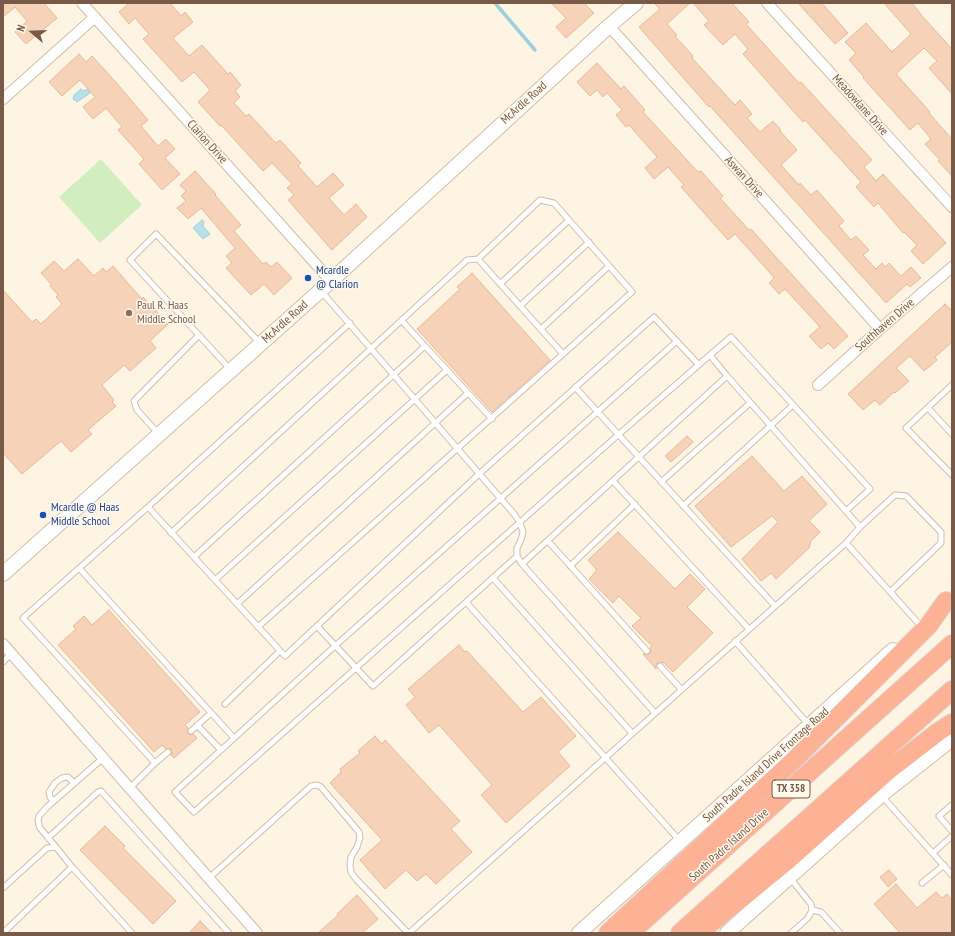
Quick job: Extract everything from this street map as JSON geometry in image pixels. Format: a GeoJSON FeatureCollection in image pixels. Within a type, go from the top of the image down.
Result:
{"type":"FeatureCollection","features":[{"type":"Feature","properties":{"kind":"highway"},"geometry":{"type":"LineString","coordinates":[[608,933],[794,760],[928,626],[949,598]]}},
{"type":"Feature","properties":{"kind":"highway","name":"South Padre Island Drive"},"geometry":{"type":"LineString","coordinates":[[630,933],[952,644]]}},
{"type":"Feature","properties":{"kind":"highway","name":"TX 358"},"geometry":{"type":"LineString","coordinates":[[680,933],[952,690]]}},
{"type":"Feature","properties":{"kind":"highway"},"geometry":{"type":"LineString","coordinates":[[699,933],[788,860],[890,769],[952,723]]}},
{"type":"Feature","properties":{"kind":"main road","name":"McArdle Road"},"geometry":{"type":"LineString","coordinates":[[3,574],[261,344],[631,5]]}},
{"type":"Feature","properties":{"kind":"main road","name":"South Padre Island Drive Frontage Road"},"geometry":{"type":"LineString","coordinates":[[579,933],[949,598]]}},
{"type":"Feature","properties":{"kind":"main road"},"geometry":{"type":"LineString","coordinates":[[732,931],[789,877],[881,795],[952,739]]}},
{"type":"Feature","properties":{"kind":"street","name":"Clarion Drive"},"geometry":{"type":"LineString","coordinates":[[82,3],[326,285]]}},
{"type":"Feature","properties":{"kind":"street","name":"Meadowlane Drive"},"geometry":{"type":"LineString","coordinates":[[767,3],[952,207]]}},
{"type":"Feature","properties":{"kind":"street"},"geometry":{"type":"LineString","coordinates":[[3,99],[95,17]]}},
{"type":"Feature","properties":{"kind":"street","name":"Aswan Drive"},"geometry":{"type":"LineString","coordinates":[[609,26],[880,329]]}},
{"type":"Feature","properties":{"kind":"street","name":"Southhaven Drive"},"geometry":{"type":"LineString","coordinates":[[818,385],[952,267]]}},
{"type":"Feature","properties":{"kind":"street"},"geometry":{"type":"LineString","coordinates":[[3,644],[257,933]]}},
{"type":"Feature","properties":{"kind":"lane"},"geometry":{"type":"LineString","coordinates":[[171,533],[467,260],[478,259],[540,200],[554,203],[632,292],[258,627]]}},
{"type":"Feature","properties":{"kind":"lane"},"geometry":{"type":"LineString","coordinates":[[500,284],[569,220]]}},
{"type":"Feature","properties":{"kind":"lane"},"geometry":{"type":"LineString","coordinates":[[231,370],[130,260],[156,234],[261,344]]}},
{"type":"Feature","properties":{"kind":"lane"},"geometry":{"type":"LineString","coordinates":[[520,306],[588,242]]}},
{"type":"Feature","properties":{"kind":"lane"},"geometry":{"type":"LineString","coordinates":[[478,259],[563,354]]}},
{"type":"Feature","properties":{"kind":"lane"},"geometry":{"type":"LineString","coordinates":[[541,329],[609,266]]}},
{"type":"Feature","properties":{"kind":"lane"},"geometry":{"type":"LineString","coordinates":[[326,285],[350,323],[520,523],[523,532],[517,548],[517,556],[522,564],[655,713]]}},
{"type":"Feature","properties":{"kind":"lane"},"geometry":{"type":"LineString","coordinates":[[148,507],[284,656],[479,474],[654,317],[699,365]]}},
{"type":"Feature","properties":{"kind":"lane"},"geometry":{"type":"LineString","coordinates":[[402,321],[492,419]]}},
{"type":"Feature","properties":{"kind":"lane"},"geometry":{"type":"LineString","coordinates":[[155,764],[23,618],[148,507],[350,323]]}},
{"type":"Feature","properties":{"kind":"lane"},"geometry":{"type":"LineString","coordinates":[[159,435],[137,410],[134,401],[199,335]]}},
{"type":"Feature","properties":{"kind":"lane"},"geometry":{"type":"LineString","coordinates":[[677,341],[335,646],[175,792],[194,812],[618,435],[731,337],[870,489],[846,511]]}},
{"type":"Feature","properties":{"kind":"lane"},"geometry":{"type":"LineString","coordinates":[[194,557],[425,346]]}},
{"type":"Feature","properties":{"kind":"lane"},"geometry":{"type":"LineString","coordinates":[[710,355],[860,527]]}},
{"type":"Feature","properties":{"kind":"lane"},"geometry":{"type":"LineString","coordinates":[[215,580],[414,398],[447,370]]}},
{"type":"Feature","properties":{"kind":"lane"},"geometry":{"type":"LineString","coordinates":[[522,564],[727,376]]}},
{"type":"Feature","properties":{"kind":"lane"},"geometry":{"type":"LineString","coordinates":[[952,384],[906,428],[952,475]]}},
{"type":"Feature","properties":{"kind":"lane"},"geometry":{"type":"LineString","coordinates":[[575,387],[775,606]]}},
{"type":"Feature","properties":{"kind":"lane"},"geometry":{"type":"LineString","coordinates":[[237,604],[468,393]]}},
{"type":"Feature","properties":{"kind":"lane"},"geometry":{"type":"LineString","coordinates":[[661,482],[750,402]]}},
{"type":"Feature","properties":{"kind":"lane"},"geometry":{"type":"LineString","coordinates":[[683,506],[793,405]]}},
{"type":"Feature","properties":{"kind":"lane"},"geometry":{"type":"LineString","coordinates":[[928,408],[952,434]]}},
{"type":"Feature","properties":{"kind":"lane"},"geometry":{"type":"LineString","coordinates":[[613,481],[749,629]]}},
{"type":"Feature","properties":{"kind":"lane"},"geometry":{"type":"LineString","coordinates":[[209,878],[311,786],[317,784],[359,832],[360,838],[351,857],[351,872],[408,933],[846,543],[860,527],[895,495],[906,496],[941,532],[941,543],[891,591]]}},
{"type":"Feature","properties":{"kind":"lane"},"geometry":{"type":"LineString","coordinates":[[570,566],[635,504]]}},
{"type":"Feature","properties":{"kind":"lane"},"geometry":{"type":"LineString","coordinates":[[548,541],[647,651]]}},
{"type":"Feature","properties":{"kind":"lane"},"geometry":{"type":"LineString","coordinates":[[846,543],[891,591],[920,625]]}},
{"type":"Feature","properties":{"kind":"lane"},"geometry":{"type":"LineString","coordinates":[[317,626],[373,686],[517,556]]}},
{"type":"Feature","properties":{"kind":"lane"},"geometry":{"type":"LineString","coordinates":[[79,568],[234,738]]}},
{"type":"Feature","properties":{"kind":"lane"},"geometry":{"type":"LineString","coordinates":[[493,578],[632,733]]}},
{"type":"Feature","properties":{"kind":"lane"},"geometry":{"type":"LineString","coordinates":[[466,602],[681,841]]}},
{"type":"Feature","properties":{"kind":"lane"},"geometry":{"type":"LineString","coordinates":[[735,641],[809,725]]}},
{"type":"Feature","properties":{"kind":"lane"},"geometry":{"type":"LineString","coordinates":[[225,704],[280,651]]}},
{"type":"Feature","properties":{"kind":"lane"},"geometry":{"type":"LineString","coordinates":[[3,662],[11,654]]}},
{"type":"Feature","properties":{"kind":"lane"},"geometry":{"type":"LineString","coordinates":[[660,666],[682,689]]}},
{"type":"Feature","properties":{"kind":"lane"},"geometry":{"type":"LineString","coordinates":[[191,731],[211,713]]}},
{"type":"Feature","properties":{"kind":"lane"},"geometry":{"type":"LineString","coordinates":[[197,725],[221,750]]}},
{"type":"Feature","properties":{"kind":"lane"},"geometry":{"type":"LineString","coordinates":[[130,788],[168,752]]}},
{"type":"Feature","properties":{"kind":"lane"},"geometry":{"type":"LineString","coordinates":[[103,758],[53,801],[39,816],[38,821],[40,828],[72,867],[132,933]]}},
{"type":"Feature","properties":{"kind":"lane"},"geometry":{"type":"LineString","coordinates":[[53,801],[49,792],[55,783],[62,778],[68,778],[74,783]]}},
{"type":"Feature","properties":{"kind":"lane"},"geometry":{"type":"LineString","coordinates":[[48,838],[98,792],[101,791],[229,933]]}},
{"type":"Feature","properties":{"kind":"lane"},"geometry":{"type":"LineString","coordinates":[[881,795],[952,875]]}},
{"type":"Feature","properties":{"kind":"lane"},"geometry":{"type":"LineString","coordinates":[[952,805],[940,816],[952,831]]}},
{"type":"Feature","properties":{"kind":"lane"},"geometry":{"type":"LineString","coordinates":[[933,854],[952,836]]}},
{"type":"Feature","properties":{"kind":"lane"},"geometry":{"type":"LineString","coordinates":[[3,888],[47,848],[56,847]]}},
{"type":"Feature","properties":{"kind":"lane"},"geometry":{"type":"LineString","coordinates":[[922,884],[944,865]]}},
{"type":"Feature","properties":{"kind":"lane"},"geometry":{"type":"LineString","coordinates":[[3,933],[72,867]]}},
{"type":"Feature","properties":{"kind":"lane"},"geometry":{"type":"LineString","coordinates":[[789,877],[811,904],[812,910],[808,918],[791,933]]}},
{"type":"Feature","properties":{"kind":"lane"},"geometry":{"type":"LineString","coordinates":[[812,910],[821,912],[840,933]]}},
{"type":"Feature","properties":{"kind":"green space"},"geometry":{"type":"Polygon","coordinates":[[[101,159],[142,205],[100,243],[59,197],[101,159]]]}},
{"type":"Feature","properties":{"kind":"water"},"geometry":{"type":"Polygon","coordinates":[[[81,89],[83,91],[88,89],[90,93],[77,102],[73,99],[74,95],[81,89]]]}},
{"type":"Feature","properties":{"kind":"water"},"geometry":{"type":"Polygon","coordinates":[[[202,220],[204,222],[203,226],[210,234],[203,239],[193,228],[202,220]]]}},
{"type":"Feature","properties":{"kind":"building"},"geometry":{"type":"Polygon","coordinates":[[[3,3],[44,3],[57,18],[26,44],[15,32],[27,21],[15,7],[3,17],[3,3]]]}},
{"type":"Feature","properties":{"kind":"building"},"geometry":{"type":"Polygon","coordinates":[[[129,3],[170,3],[181,16],[185,12],[193,22],[173,38],[189,56],[202,45],[228,74],[230,72],[241,85],[235,91],[240,97],[234,103],[246,116],[249,114],[276,143],[280,140],[301,163],[298,166],[317,187],[333,173],[344,185],[329,198],[344,215],[356,204],[367,217],[332,250],[288,200],[294,195],[287,188],[292,184],[272,163],[263,171],[198,102],[210,90],[194,72],[182,82],[143,39],[149,34],[135,18],[129,24],[119,12],[129,3]]]}},
{"type":"Feature","properties":{"kind":"building"},"geometry":{"type":"Polygon","coordinates":[[[551,3],[584,3],[594,13],[566,38],[556,27],[566,18],[551,3]]]}},
{"type":"Feature","properties":{"kind":"building"},"geometry":{"type":"Polygon","coordinates":[[[654,3],[690,3],[667,24],[677,35],[675,36],[693,56],[692,58],[735,105],[740,100],[752,114],[747,118],[760,132],[773,121],[781,130],[780,131],[797,150],[781,165],[799,185],[800,183],[811,195],[817,190],[844,221],[839,226],[851,240],[856,236],[869,250],[863,255],[876,269],[882,263],[885,267],[889,263],[901,276],[911,267],[921,278],[910,287],[907,284],[886,303],[639,27],[660,9],[654,3]]]}},
{"type":"Feature","properties":{"kind":"building"},"geometry":{"type":"Polygon","coordinates":[[[693,3],[732,3],[749,22],[746,24],[799,83],[801,82],[872,160],[864,167],[876,181],[883,174],[946,243],[923,264],[911,251],[917,245],[904,232],[903,233],[878,203],[874,207],[856,187],[861,182],[805,120],[803,122],[743,54],[748,49],[735,34],[723,45],[704,25],[709,21],[693,3]]]}},
{"type":"Feature","properties":{"kind":"building"},"geometry":{"type":"Polygon","coordinates":[[[798,3],[822,3],[848,33],[835,44],[798,3]]]}},
{"type":"Feature","properties":{"kind":"building"},"geometry":{"type":"Polygon","coordinates":[[[884,3],[912,3],[952,49],[952,94],[929,68],[937,61],[924,48],[896,74],[952,139],[952,176],[925,144],[931,139],[918,123],[910,130],[863,78],[864,77],[849,60],[856,53],[845,42],[866,23],[892,52],[911,34],[884,3]]]}},
{"type":"Feature","properties":{"kind":"building"},"geometry":{"type":"Polygon","coordinates":[[[79,54],[86,62],[92,56],[114,80],[148,120],[141,126],[158,146],[166,139],[175,149],[165,158],[180,174],[162,190],[139,164],[144,159],[118,130],[122,127],[106,108],[93,119],[83,107],[95,97],[80,80],[62,96],[49,82],[79,54]]]}},
{"type":"Feature","properties":{"kind":"building"},"geometry":{"type":"Polygon","coordinates":[[[597,63],[621,89],[624,86],[645,110],[643,112],[698,172],[701,171],[723,196],[720,198],[749,230],[751,229],[848,336],[834,349],[828,343],[821,349],[809,336],[820,327],[785,289],[779,294],[769,283],[774,278],[764,266],[735,234],[728,240],[681,187],[684,185],[668,167],[654,179],[645,168],[657,157],[629,125],[626,127],[616,115],[622,110],[607,93],[603,97],[597,90],[590,96],[577,82],[597,63]]]}},
{"type":"Feature","properties":{"kind":"building"},"geometry":{"type":"Polygon","coordinates":[[[195,171],[241,225],[234,231],[263,264],[266,262],[271,267],[277,262],[292,278],[274,295],[264,284],[251,295],[226,268],[232,263],[226,256],[235,248],[201,208],[188,219],[177,208],[186,201],[181,196],[186,191],[180,185],[195,171]]]}},
{"type":"Feature","properties":{"kind":"building"},"geometry":{"type":"Polygon","coordinates":[[[78,259],[94,276],[103,268],[106,272],[113,266],[142,299],[143,297],[168,324],[150,341],[156,348],[130,371],[124,365],[102,385],[114,400],[112,402],[116,406],[88,430],[92,434],[71,452],[61,441],[22,474],[3,453],[3,290],[32,322],[36,319],[41,324],[62,304],[56,297],[58,295],[50,286],[51,284],[41,273],[54,261],[64,271],[78,259]]]}},
{"type":"Feature","properties":{"kind":"building"},"geometry":{"type":"Polygon","coordinates":[[[472,273],[550,360],[492,412],[417,329],[460,289],[457,287],[472,273]]]}},
{"type":"Feature","properties":{"kind":"building"},"geometry":{"type":"Polygon","coordinates":[[[945,304],[952,311],[952,342],[935,357],[937,360],[924,371],[910,356],[896,368],[909,381],[880,405],[875,400],[863,410],[848,394],[945,304]]]}},
{"type":"Feature","properties":{"kind":"building"},"geometry":{"type":"Polygon","coordinates":[[[687,436],[693,442],[671,462],[665,456],[687,436]]]}},
{"type":"Feature","properties":{"kind":"building"},"geometry":{"type":"Polygon","coordinates":[[[752,456],[784,491],[802,476],[827,504],[809,521],[820,532],[811,541],[809,548],[776,579],[771,573],[761,581],[742,559],[778,522],[772,516],[731,547],[695,506],[752,456]]]}},
{"type":"Feature","properties":{"kind":"building"},"geometry":{"type":"Polygon","coordinates":[[[618,532],[675,589],[690,574],[705,589],[687,607],[713,633],[673,672],[661,662],[656,664],[656,669],[643,654],[649,654],[652,646],[632,626],[641,618],[619,596],[613,603],[589,579],[597,570],[588,560],[618,532]]]}},
{"type":"Feature","properties":{"kind":"building"},"geometry":{"type":"Polygon","coordinates":[[[109,610],[200,712],[185,725],[188,728],[188,733],[190,735],[193,734],[197,738],[174,758],[171,755],[171,749],[166,749],[162,745],[154,752],[58,645],[76,629],[73,626],[84,616],[92,625],[109,610]]]}},
{"type":"Feature","properties":{"kind":"building"},"geometry":{"type":"Polygon","coordinates":[[[459,645],[465,652],[467,651],[523,712],[541,697],[576,736],[558,752],[570,766],[506,823],[481,795],[492,785],[439,725],[429,733],[406,705],[415,697],[408,689],[459,645]]]}},
{"type":"Feature","properties":{"kind":"building"},"geometry":{"type":"Polygon","coordinates":[[[375,736],[382,744],[385,740],[460,821],[451,829],[472,852],[436,884],[426,874],[417,881],[406,870],[385,889],[360,860],[382,840],[330,783],[341,772],[340,769],[360,753],[358,751],[375,736]]]}},
{"type":"Feature","properties":{"kind":"building"},"geometry":{"type":"Polygon","coordinates":[[[105,826],[125,846],[123,848],[176,901],[153,924],[80,850],[105,826]]]}},
{"type":"Feature","properties":{"kind":"building"},"geometry":{"type":"Polygon","coordinates":[[[889,870],[897,879],[888,887],[880,877],[889,870]]]}},
{"type":"Feature","properties":{"kind":"building"},"geometry":{"type":"Polygon","coordinates":[[[896,884],[917,908],[936,892],[942,898],[947,894],[952,900],[952,933],[900,933],[874,904],[896,884]]]}},
{"type":"Feature","properties":{"kind":"building"},"geometry":{"type":"Polygon","coordinates":[[[357,895],[378,919],[362,933],[318,933],[338,915],[337,914],[357,895]]]}},
{"type":"Feature","properties":{"kind":"building"},"geometry":{"type":"Polygon","coordinates":[[[200,921],[212,933],[189,933],[200,921]]]}},
{"type":"Feature","properties":{"kind":"waterway"},"geometry":{"type":"LineString","coordinates":[[495,3],[535,50]]}},
{"type":"Feature","properties":{"kind":"place","name":"Mcardle @ Clarion"},"geometry":{"type":"Point","coordinates":[308,278]}},
{"type":"Feature","properties":{"kind":"place","name":"Paul R. Haas Middle School"},"geometry":{"type":"Point","coordinates":[129,313]}},
{"type":"Feature","properties":{"kind":"place","name":"Mcardle @ Haas Middle School"},"geometry":{"type":"Point","coordinates":[43,515]}}]}
